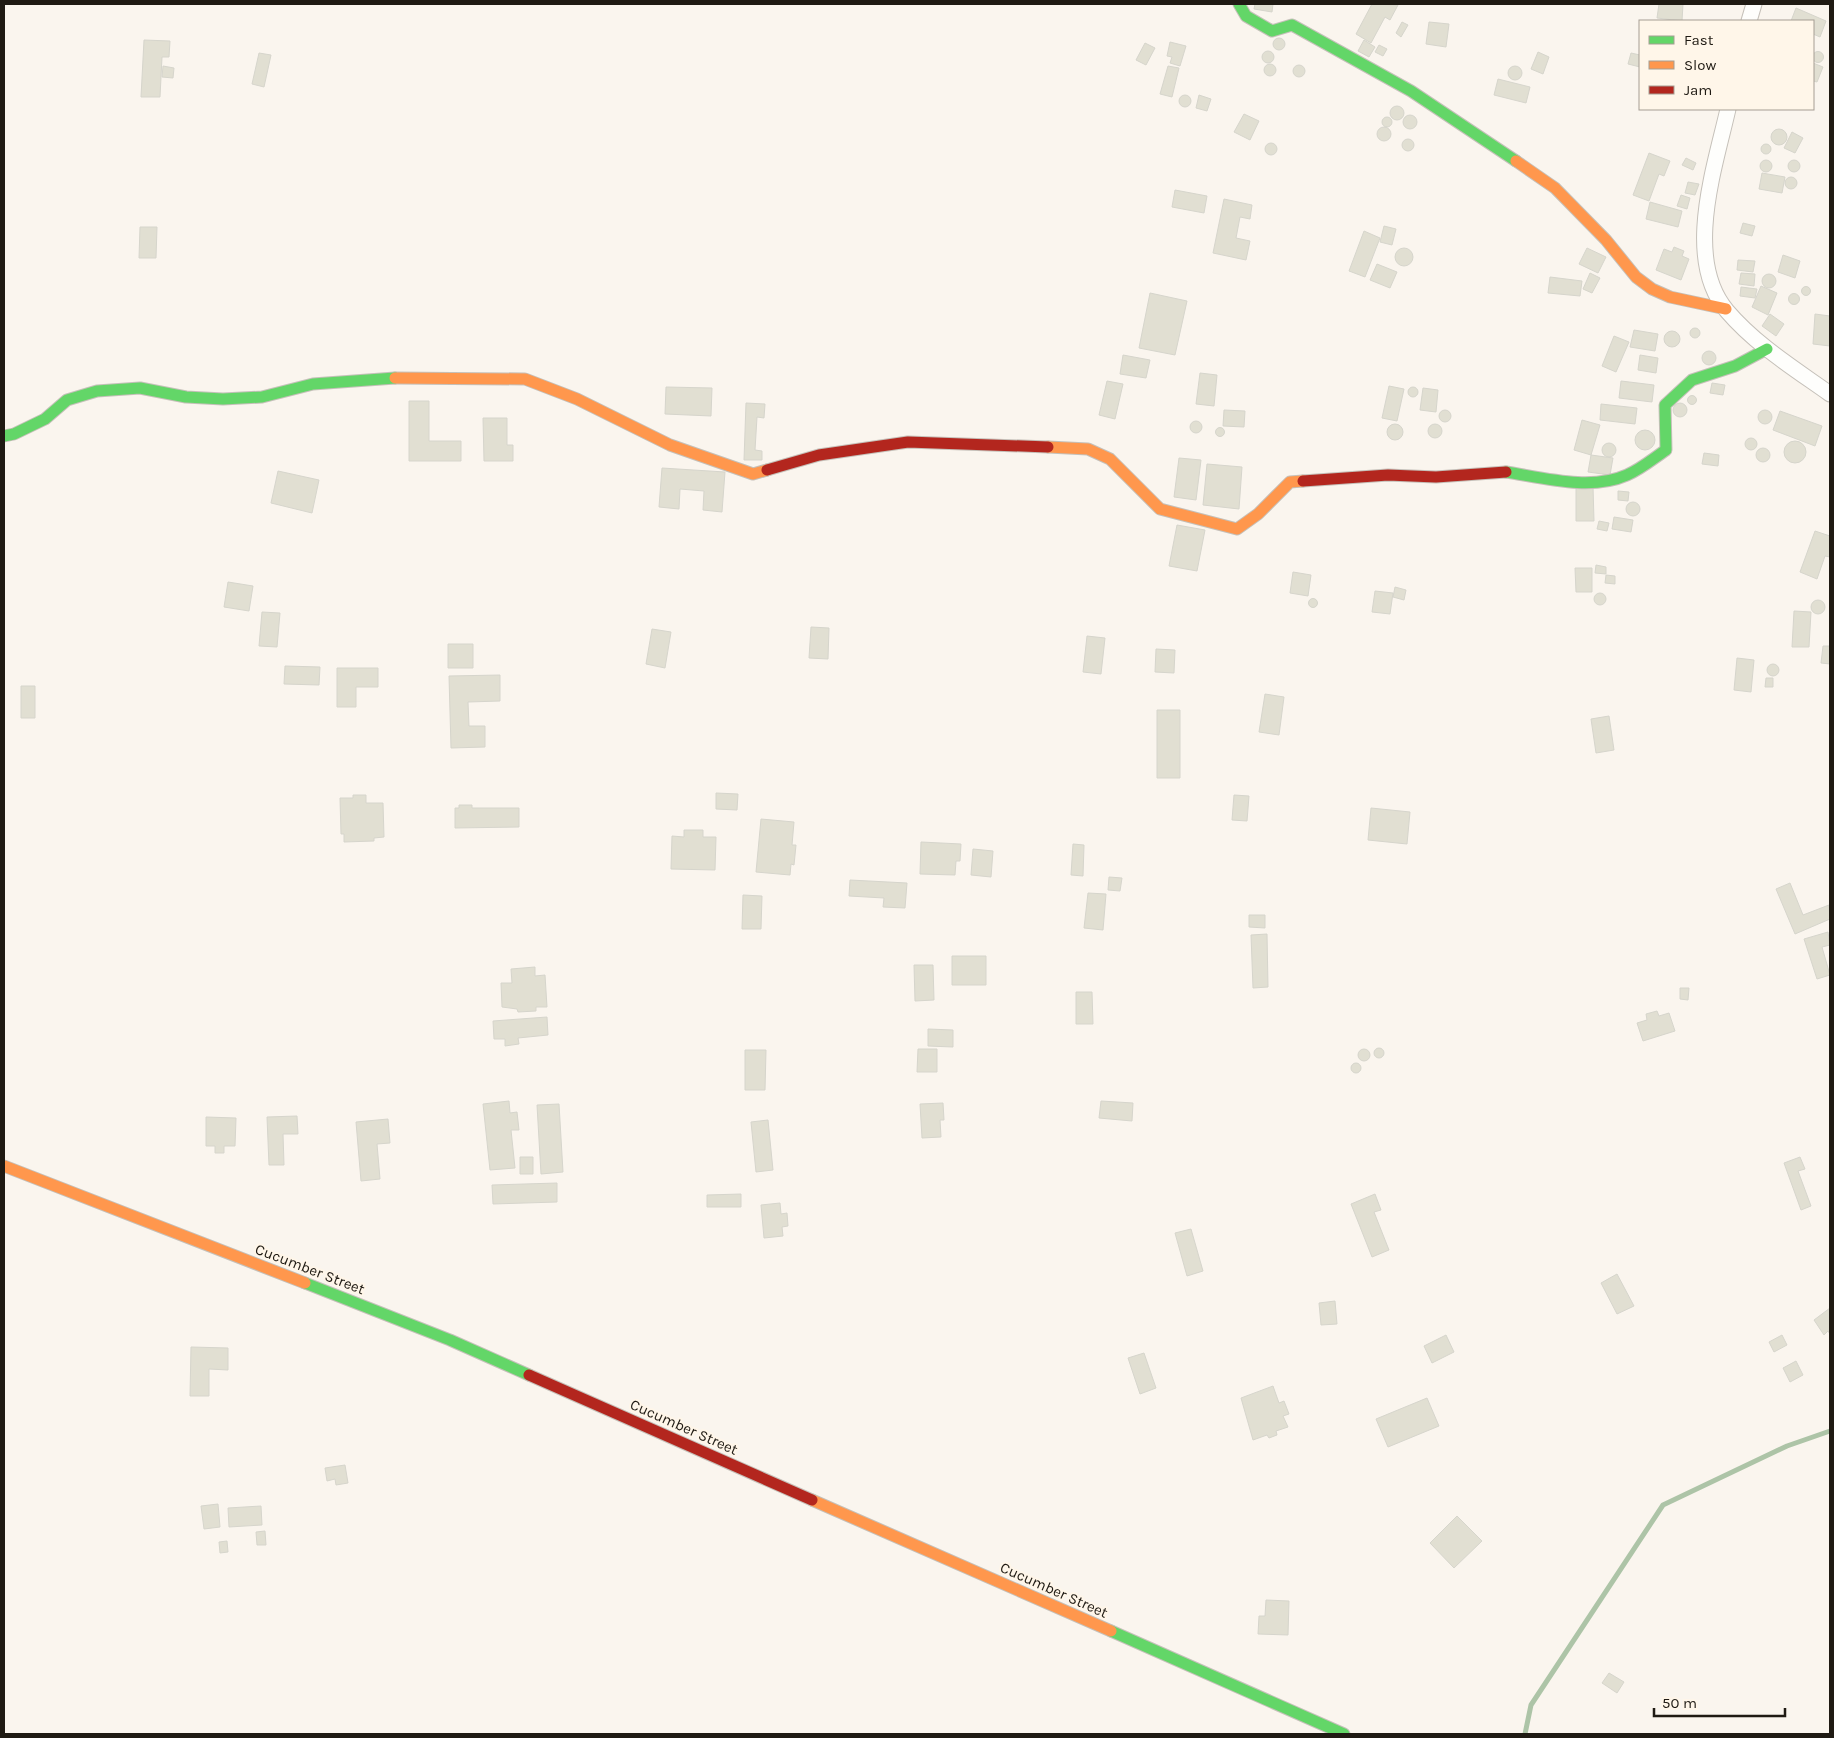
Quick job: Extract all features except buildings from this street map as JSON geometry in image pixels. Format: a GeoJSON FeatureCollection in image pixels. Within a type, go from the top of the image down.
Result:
{"type":"FeatureCollection","features":[{"type":"Feature","properties":{"kind":"street"},"geometry":{"type":"LineString","coordinates":[[1239,4],[1246,16],[1272,31],[1292,25],[1411,91],[1462,123],[1555,188],[1606,240],[1636,276],[1652,289],[1670,297],[1726,309]]}},
{"type":"Feature","properties":{"kind":"street"},"geometry":{"type":"LineString","coordinates":[[1749,20],[1754,4]]}},
{"type":"Feature","properties":{"kind":"street"},"geometry":{"type":"LineString","coordinates":[[1728,110],[1706,213],[1705,239],[1708,268],[1714,289],[1726,309],[1767,349],[1830,394]]}},
{"type":"Feature","properties":{"kind":"street"},"geometry":{"type":"LineString","coordinates":[[4,436],[14,434],[45,419],[67,400],[96,391],[140,388],[186,397],[262,397],[313,384],[395,378],[487,377],[525,379],[577,399],[670,445],[753,474],[819,455],[908,442],[956,442],[1088,449],[1110,459],[1160,510],[1237,529],[1258,514],[1290,482],[1388,475],[1436,478],[1502,471],[1565,481],[1606,480],[1628,475],[1666,450],[1665,406],[1692,380],[1735,366],[1767,349]]}},
{"type":"Feature","properties":{"kind":"street","name":"Cucumber Street"},"geometry":{"type":"LineString","coordinates":[[4,1166],[450,1340],[1344,1734]]}},
{"type":"Feature","properties":{"kind":"waterway"},"geometry":{"type":"LineString","coordinates":[[1525,1734],[1531,1705],[1663,1505],[1787,1446],[1830,1431]]}},
{"type":"Feature","properties":{"kind":"traffic: fast"},"geometry":{"type":"LineString","coordinates":[[1239,4],[1246,16],[1272,31],[1292,25],[1411,91],[1516,161]]}},
{"type":"Feature","properties":{"kind":"traffic: fast"},"geometry":{"type":"LineString","coordinates":[[1506,472],[1551,480],[1583,483],[1613,480],[1627,475],[1666,450],[1665,405],[1692,380],[1735,366],[1767,349]]}},
{"type":"Feature","properties":{"kind":"traffic: fast"},"geometry":{"type":"LineString","coordinates":[[4,436],[14,434],[45,419],[67,400],[97,391],[140,388],[186,397],[223,399],[262,397],[313,384],[395,378]]}},
{"type":"Feature","properties":{"kind":"traffic: fast"},"geometry":{"type":"LineString","coordinates":[[305,1283],[450,1340],[529,1375]]}},
{"type":"Feature","properties":{"kind":"traffic: fast"},"geometry":{"type":"LineString","coordinates":[[1111,1631],[1344,1734]]}},
{"type":"Feature","properties":{"kind":"traffic: slow"},"geometry":{"type":"LineString","coordinates":[[1516,161],[1555,188],[1606,240],[1636,277],[1652,289],[1670,297],[1726,309]]}},
{"type":"Feature","properties":{"kind":"traffic: slow"},"geometry":{"type":"LineString","coordinates":[[395,378],[525,379],[577,399],[670,445],[753,474],[767,470]]}},
{"type":"Feature","properties":{"kind":"traffic: slow"},"geometry":{"type":"LineString","coordinates":[[1048,447],[1088,449],[1110,459],[1160,509],[1237,529],[1258,514],[1290,482],[1303,481]]}},
{"type":"Feature","properties":{"kind":"traffic: slow"},"geometry":{"type":"LineString","coordinates":[[4,1166],[305,1283]]}},
{"type":"Feature","properties":{"kind":"traffic: slow"},"geometry":{"type":"LineString","coordinates":[[812,1500],[1111,1631]]}},
{"type":"Feature","properties":{"kind":"traffic: jam"},"geometry":{"type":"LineString","coordinates":[[767,470],[819,455],[908,442],[1048,447]]}},
{"type":"Feature","properties":{"kind":"traffic: jam"},"geometry":{"type":"LineString","coordinates":[[1303,481],[1388,475],[1436,477],[1506,472]]}},
{"type":"Feature","properties":{"kind":"traffic: jam"},"geometry":{"type":"LineString","coordinates":[[529,1375],[812,1500]]}}]}
